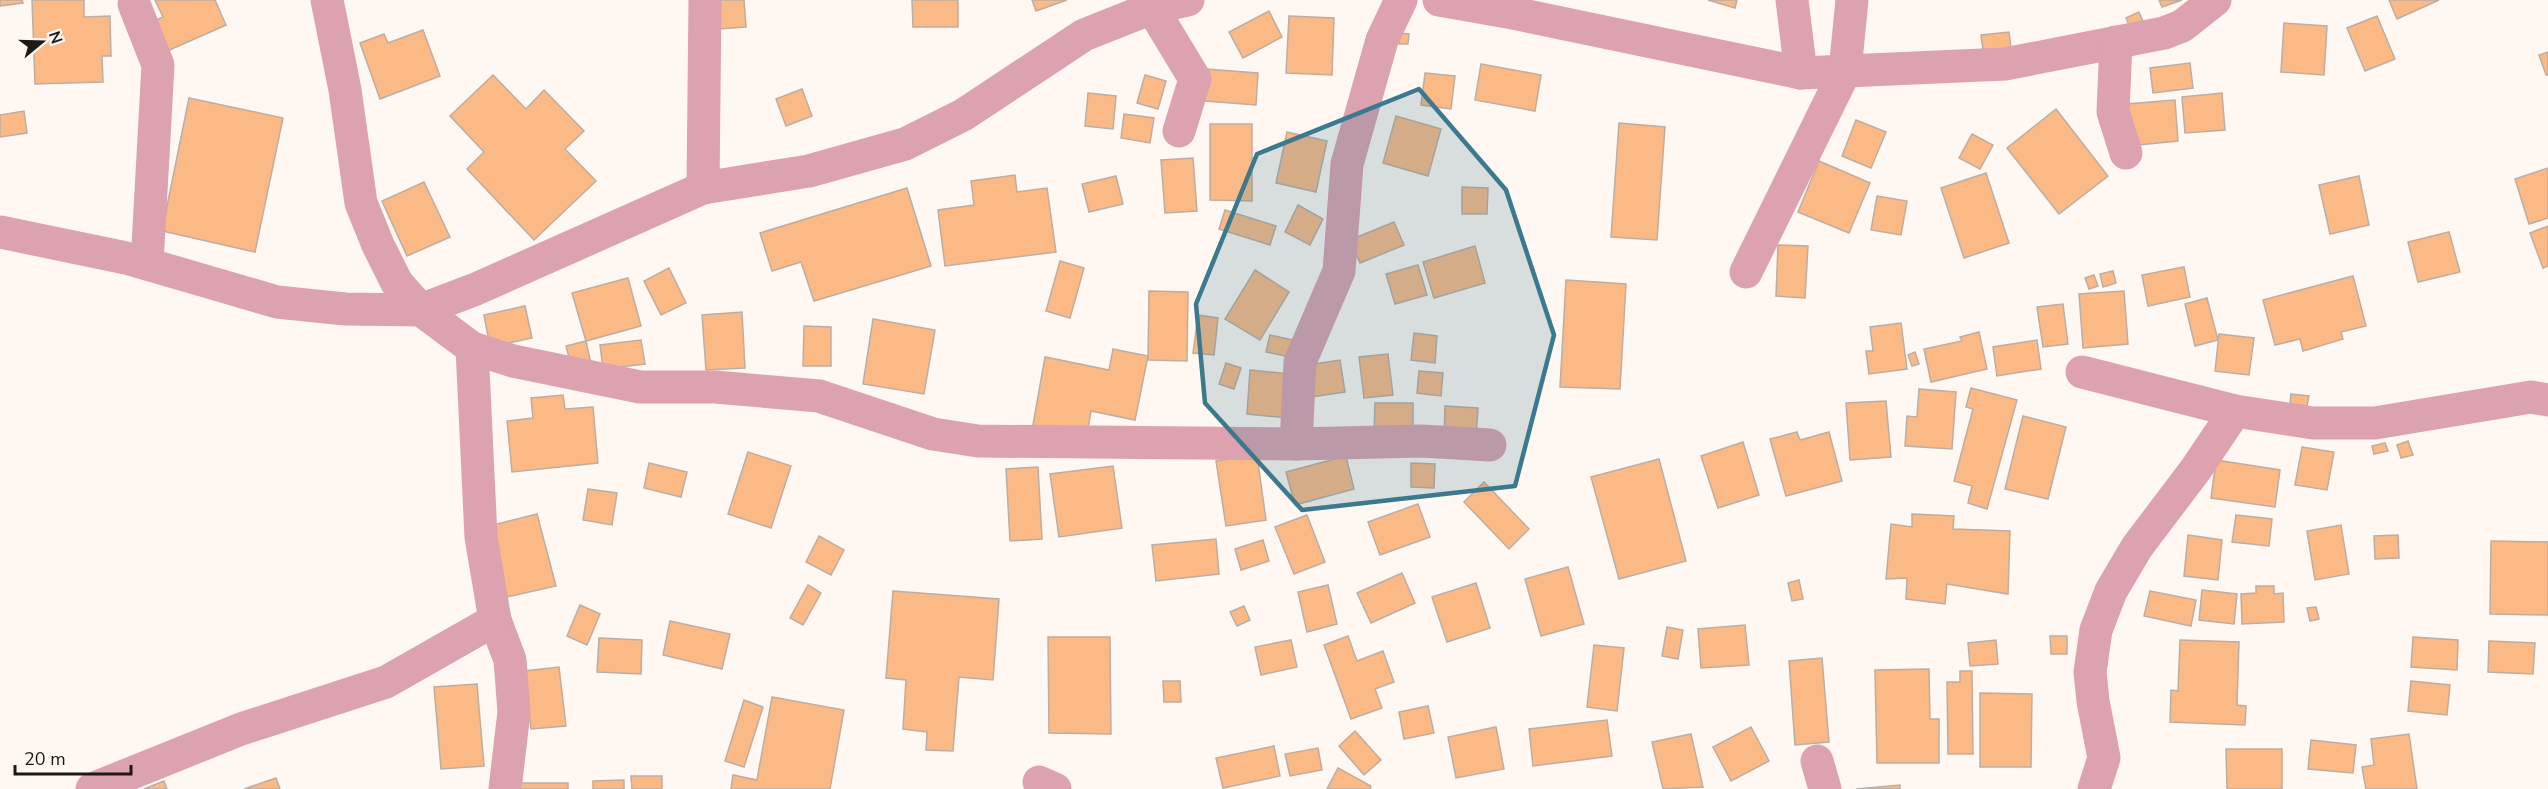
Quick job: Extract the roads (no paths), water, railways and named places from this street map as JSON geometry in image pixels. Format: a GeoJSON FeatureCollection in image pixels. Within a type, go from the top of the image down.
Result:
{"type":"FeatureCollection","features":[{"type":"Feature","properties":{"kind":"street"},"geometry":{"type":"LineString","coordinates":[[327,0],[345,90],[361,203],[378,245],[397,283],[421,310],[472,348],[513,361],[640,387],[716,387],[819,396],[933,434],[978,441],[1296,444],[1422,441],[1490,445]]}},
{"type":"Feature","properties":{"kind":"street"},"geometry":{"type":"LineString","coordinates":[[703,188],[705,0]]}},
{"type":"Feature","properties":{"kind":"street"},"geometry":{"type":"LineString","coordinates":[[0,232],[147,264],[277,302],[345,309],[421,310],[476,289],[703,188],[809,171],[905,144],[963,114],[1084,35],[1152,8],[1188,0]]}},
{"type":"Feature","properties":{"kind":"street"},"geometry":{"type":"LineString","coordinates":[[1296,444],[1300,362],[1339,271],[1347,164],[1382,40],[1401,0]]}},
{"type":"Feature","properties":{"kind":"street"},"geometry":{"type":"LineString","coordinates":[[1440,0],[1801,73],[2005,64],[2164,33],[2182,26],[2215,0]]}},
{"type":"Feature","properties":{"kind":"street"},"geometry":{"type":"LineString","coordinates":[[1792,0],[1801,73]]}},
{"type":"Feature","properties":{"kind":"street"},"geometry":{"type":"LineString","coordinates":[[1746,272],[1845,71],[1852,0]]}},
{"type":"Feature","properties":{"kind":"street"},"geometry":{"type":"LineString","coordinates":[[134,4],[158,65],[147,264]]}},
{"type":"Feature","properties":{"kind":"street"},"geometry":{"type":"LineString","coordinates":[[1152,8],[1195,79],[1179,131]]}},
{"type":"Feature","properties":{"kind":"street"},"geometry":{"type":"LineString","coordinates":[[2116,42],[2113,112],[2126,153]]}},
{"type":"Feature","properties":{"kind":"street"},"geometry":{"type":"LineString","coordinates":[[472,348],[481,537],[495,620],[510,660],[513,702],[505,789]]}},
{"type":"Feature","properties":{"kind":"street"},"geometry":{"type":"LineString","coordinates":[[2082,372],[2235,411],[2313,423],[2375,423],[2531,397],[2548,400]]}},
{"type":"Feature","properties":{"kind":"street"},"geometry":{"type":"LineString","coordinates":[[2094,789],[2104,758],[2092,701],[2090,672],[2096,630],[2111,591],[2137,547],[2196,469],[2235,411]]}},
{"type":"Feature","properties":{"kind":"street"},"geometry":{"type":"LineString","coordinates":[[92,789],[241,729],[386,682],[495,620]]}}]}
